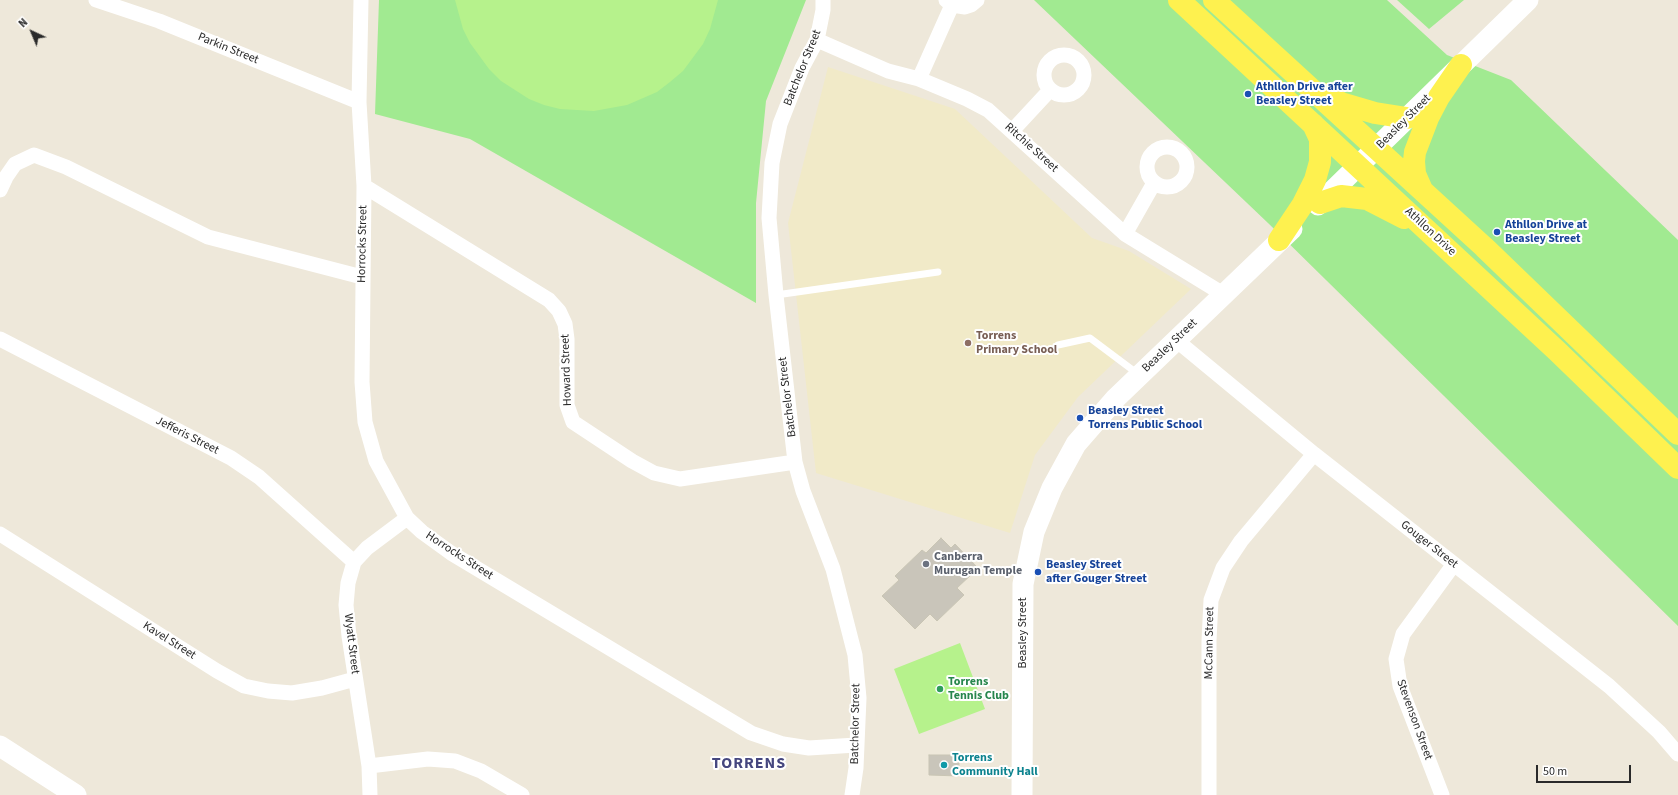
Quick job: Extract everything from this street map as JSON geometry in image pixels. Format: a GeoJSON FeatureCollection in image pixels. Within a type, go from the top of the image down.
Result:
{"type":"FeatureCollection","features":[{"type":"Feature","properties":{"kind":"main road","name":"Athllon Drive"},"geometry":{"type":"LineString","coordinates":[[1179,0],[1557,351],[1678,468]]}},
{"type":"Feature","properties":{"kind":"main road","name":"Athllon Drive"},"geometry":{"type":"LineString","coordinates":[[1214,0],[1299,76],[1422,190],[1572,331],[1678,434]]}},
{"type":"Feature","properties":{"kind":"main road","name":"Beasley Street"},"geometry":{"type":"LineString","coordinates":[[1022,795],[1023,584],[1034,532],[1052,488],[1076,444],[1116,398],[1377,148],[1528,0]]}},
{"type":"Feature","properties":{"kind":"main road"},"geometry":{"type":"LineString","coordinates":[[1422,190],[1415,174],[1415,152],[1428,118],[1461,65]]}},
{"type":"Feature","properties":{"kind":"main road"},"geometry":{"type":"LineString","coordinates":[[1299,76],[1341,102],[1375,113],[1407,118]]}},
{"type":"Feature","properties":{"kind":"main road"},"geometry":{"type":"LineString","coordinates":[[1280,240],[1303,204],[1317,174],[1320,162],[1320,139],[1313,124]]}},
{"type":"Feature","properties":{"kind":"main road"},"geometry":{"type":"LineString","coordinates":[[1320,203],[1341,196],[1367,199],[1426,229]]}},
{"type":"Feature","properties":{"kind":"main road"},"geometry":{"type":"LineString","coordinates":[[0,746],[76,795]]}},
{"type":"Feature","properties":{"kind":"street","name":"Parkin Street"},"geometry":{"type":"LineString","coordinates":[[96,0],[159,21],[359,102]]}},
{"type":"Feature","properties":{"kind":"street","name":"Horrocks Street"},"geometry":{"type":"LineString","coordinates":[[361,0],[359,102],[364,186],[362,382],[366,422],[376,461],[407,518],[451,553],[751,733],[783,744],[809,748],[856,745]]}},
{"type":"Feature","properties":{"kind":"street","name":"Batchelor Street"},"geometry":{"type":"LineString","coordinates":[[823,0],[823,10],[817,40],[802,68],[780,124],[772,163],[769,218],[776,295],[796,462],[803,491],[833,570],[855,655],[859,698],[856,768],[852,795]]}},
{"type":"Feature","properties":{"kind":"street"},"geometry":{"type":"LineString","coordinates":[[919,79],[949,2],[965,7],[971,5],[977,0]]}},
{"type":"Feature","properties":{"kind":"street","name":"Ritchie Street"},"geometry":{"type":"LineString","coordinates":[[817,40],[888,71],[919,79],[967,99],[988,110],[1125,234],[1223,294]]}},
{"type":"Feature","properties":{"kind":"street"},"geometry":{"type":"LineString","coordinates":[[1012,131],[1050,90]]}},
{"type":"Feature","properties":{"kind":"street"},"geometry":{"type":"LineString","coordinates":[[0,190],[15,164],[34,155],[66,167],[208,237],[362,276]]}},
{"type":"Feature","properties":{"kind":"street"},"geometry":{"type":"LineString","coordinates":[[1125,234],[1154,183]]}},
{"type":"Feature","properties":{"kind":"street","name":"Howard Street"},"geometry":{"type":"LineString","coordinates":[[364,186],[549,300],[559,311],[565,324],[567,338],[567,405],[572,422],[632,461],[654,473],[680,479],[758,466],[796,462]]}},
{"type":"Feature","properties":{"kind":"street","name":"Jefferis Street"},"geometry":{"type":"LineString","coordinates":[[0,339],[231,458],[259,477],[354,562]]}},
{"type":"Feature","properties":{"kind":"street","name":"Gouger Street"},"geometry":{"type":"LineString","coordinates":[[1176,340],[1314,454],[1609,686],[1660,732],[1678,754]]}},
{"type":"Feature","properties":{"kind":"street","name":"McCann Street"},"geometry":{"type":"LineString","coordinates":[[1209,795],[1209,641],[1211,600],[1223,568],[1241,541],[1314,454]]}},
{"type":"Feature","properties":{"kind":"street","name":"Wyatt Street"},"geometry":{"type":"LineString","coordinates":[[370,795],[369,766],[355,679],[346,605],[348,583],[354,562],[367,548],[407,518]]}},
{"type":"Feature","properties":{"kind":"street","name":"Kavel Street"},"geometry":{"type":"LineString","coordinates":[[0,534],[244,686],[268,691],[292,693],[322,688],[355,679]]}},
{"type":"Feature","properties":{"kind":"street","name":"Stevenson Street"},"geometry":{"type":"LineString","coordinates":[[1442,795],[1400,686],[1396,659],[1403,634],[1454,564]]}},
{"type":"Feature","properties":{"kind":"street"},"geometry":{"type":"LineString","coordinates":[[369,766],[428,759],[455,761],[481,771],[522,795]]}},
{"type":"Feature","properties":{"kind":"lane"},"geometry":{"type":"LineString","coordinates":[[776,295],[938,272]]}},
{"type":"Feature","properties":{"kind":"lane"},"geometry":{"type":"LineString","coordinates":[[1058,345],[1090,338],[1140,375]]}},
{"type":"Feature","properties":{"kind":"shaded area","name":"Torrens Primary School"},"geometry":{"type":"Polygon","coordinates":[[[828,67],[955,109],[1092,238],[1129,251],[1191,289],[1078,397],[1035,455],[1010,533],[816,473],[788,223],[828,67]]]}},
{"type":"Feature","properties":{"kind":"green space"},"geometry":{"type":"Polygon","coordinates":[[[379,0],[806,0],[766,101],[756,203],[756,303],[470,139],[375,114],[379,0]]]}},
{"type":"Feature","properties":{"kind":"green space"},"geometry":{"type":"Polygon","coordinates":[[[455,0],[718,0],[710,29],[703,44],[683,71],[657,92],[627,105],[594,111],[560,109],[544,105],[529,99],[501,81],[489,69],[470,43],[463,29],[455,0]]]}},
{"type":"Feature","properties":{"kind":"green space"},"geometry":{"type":"Polygon","coordinates":[[[1034,0],[1387,0],[1447,55],[1511,80],[1678,240],[1678,626],[1268,223],[1034,0]]]}},
{"type":"Feature","properties":{"kind":"green space"},"geometry":{"type":"Polygon","coordinates":[[[1397,0],[1464,0],[1429,29],[1397,0]]]}},
{"type":"Feature","properties":{"kind":"green space","name":"Torrens Tennis Club"},"geometry":{"type":"Polygon","coordinates":[[[960,643],[985,709],[919,734],[894,669],[960,643]]]}},
{"type":"Feature","properties":{"kind":"building"},"geometry":{"type":"Polygon","coordinates":[[[941,538],[951,548],[955,544],[976,566],[972,570],[974,572],[957,588],[964,595],[937,621],[930,614],[915,629],[882,596],[899,580],[895,576],[922,550],[926,553],[941,538]]]}},
{"type":"Feature","properties":{"kind":"building","name":"Torrens Community Hall"},"geometry":{"type":"Polygon","coordinates":[[[929,755],[959,755],[959,776],[929,775],[929,755]]]}},
{"type":"Feature","properties":{"kind":"place","name":"Athllon Drive after Beasley Street"},"geometry":{"type":"Point","coordinates":[1248,94]}},
{"type":"Feature","properties":{"kind":"place","name":"Athllon Drive at Beasley Street"},"geometry":{"type":"Point","coordinates":[1497,232]}},
{"type":"Feature","properties":{"kind":"place","name":"Torrens Primary School"},"geometry":{"type":"Point","coordinates":[968,343]}},
{"type":"Feature","properties":{"kind":"place","name":"Beasley Street Torrens Public School"},"geometry":{"type":"Point","coordinates":[1080,418]}},
{"type":"Feature","properties":{"kind":"place","name":"Canberra Murugan Temple"},"geometry":{"type":"Point","coordinates":[926,564]}},
{"type":"Feature","properties":{"kind":"place","name":"Beasley Street after Gouger Street"},"geometry":{"type":"Point","coordinates":[1038,572]}},
{"type":"Feature","properties":{"kind":"place","name":"Torrens Tennis Club"},"geometry":{"type":"Point","coordinates":[940,689]}},
{"type":"Feature","properties":{"kind":"place","name":"Torrens Community Hall"},"geometry":{"type":"Point","coordinates":[944,765]}},
{"type":"Feature","properties":{"kind":"district","name":"TORRENS"},"geometry":{"type":"Point","coordinates":[749,764]}}]}
